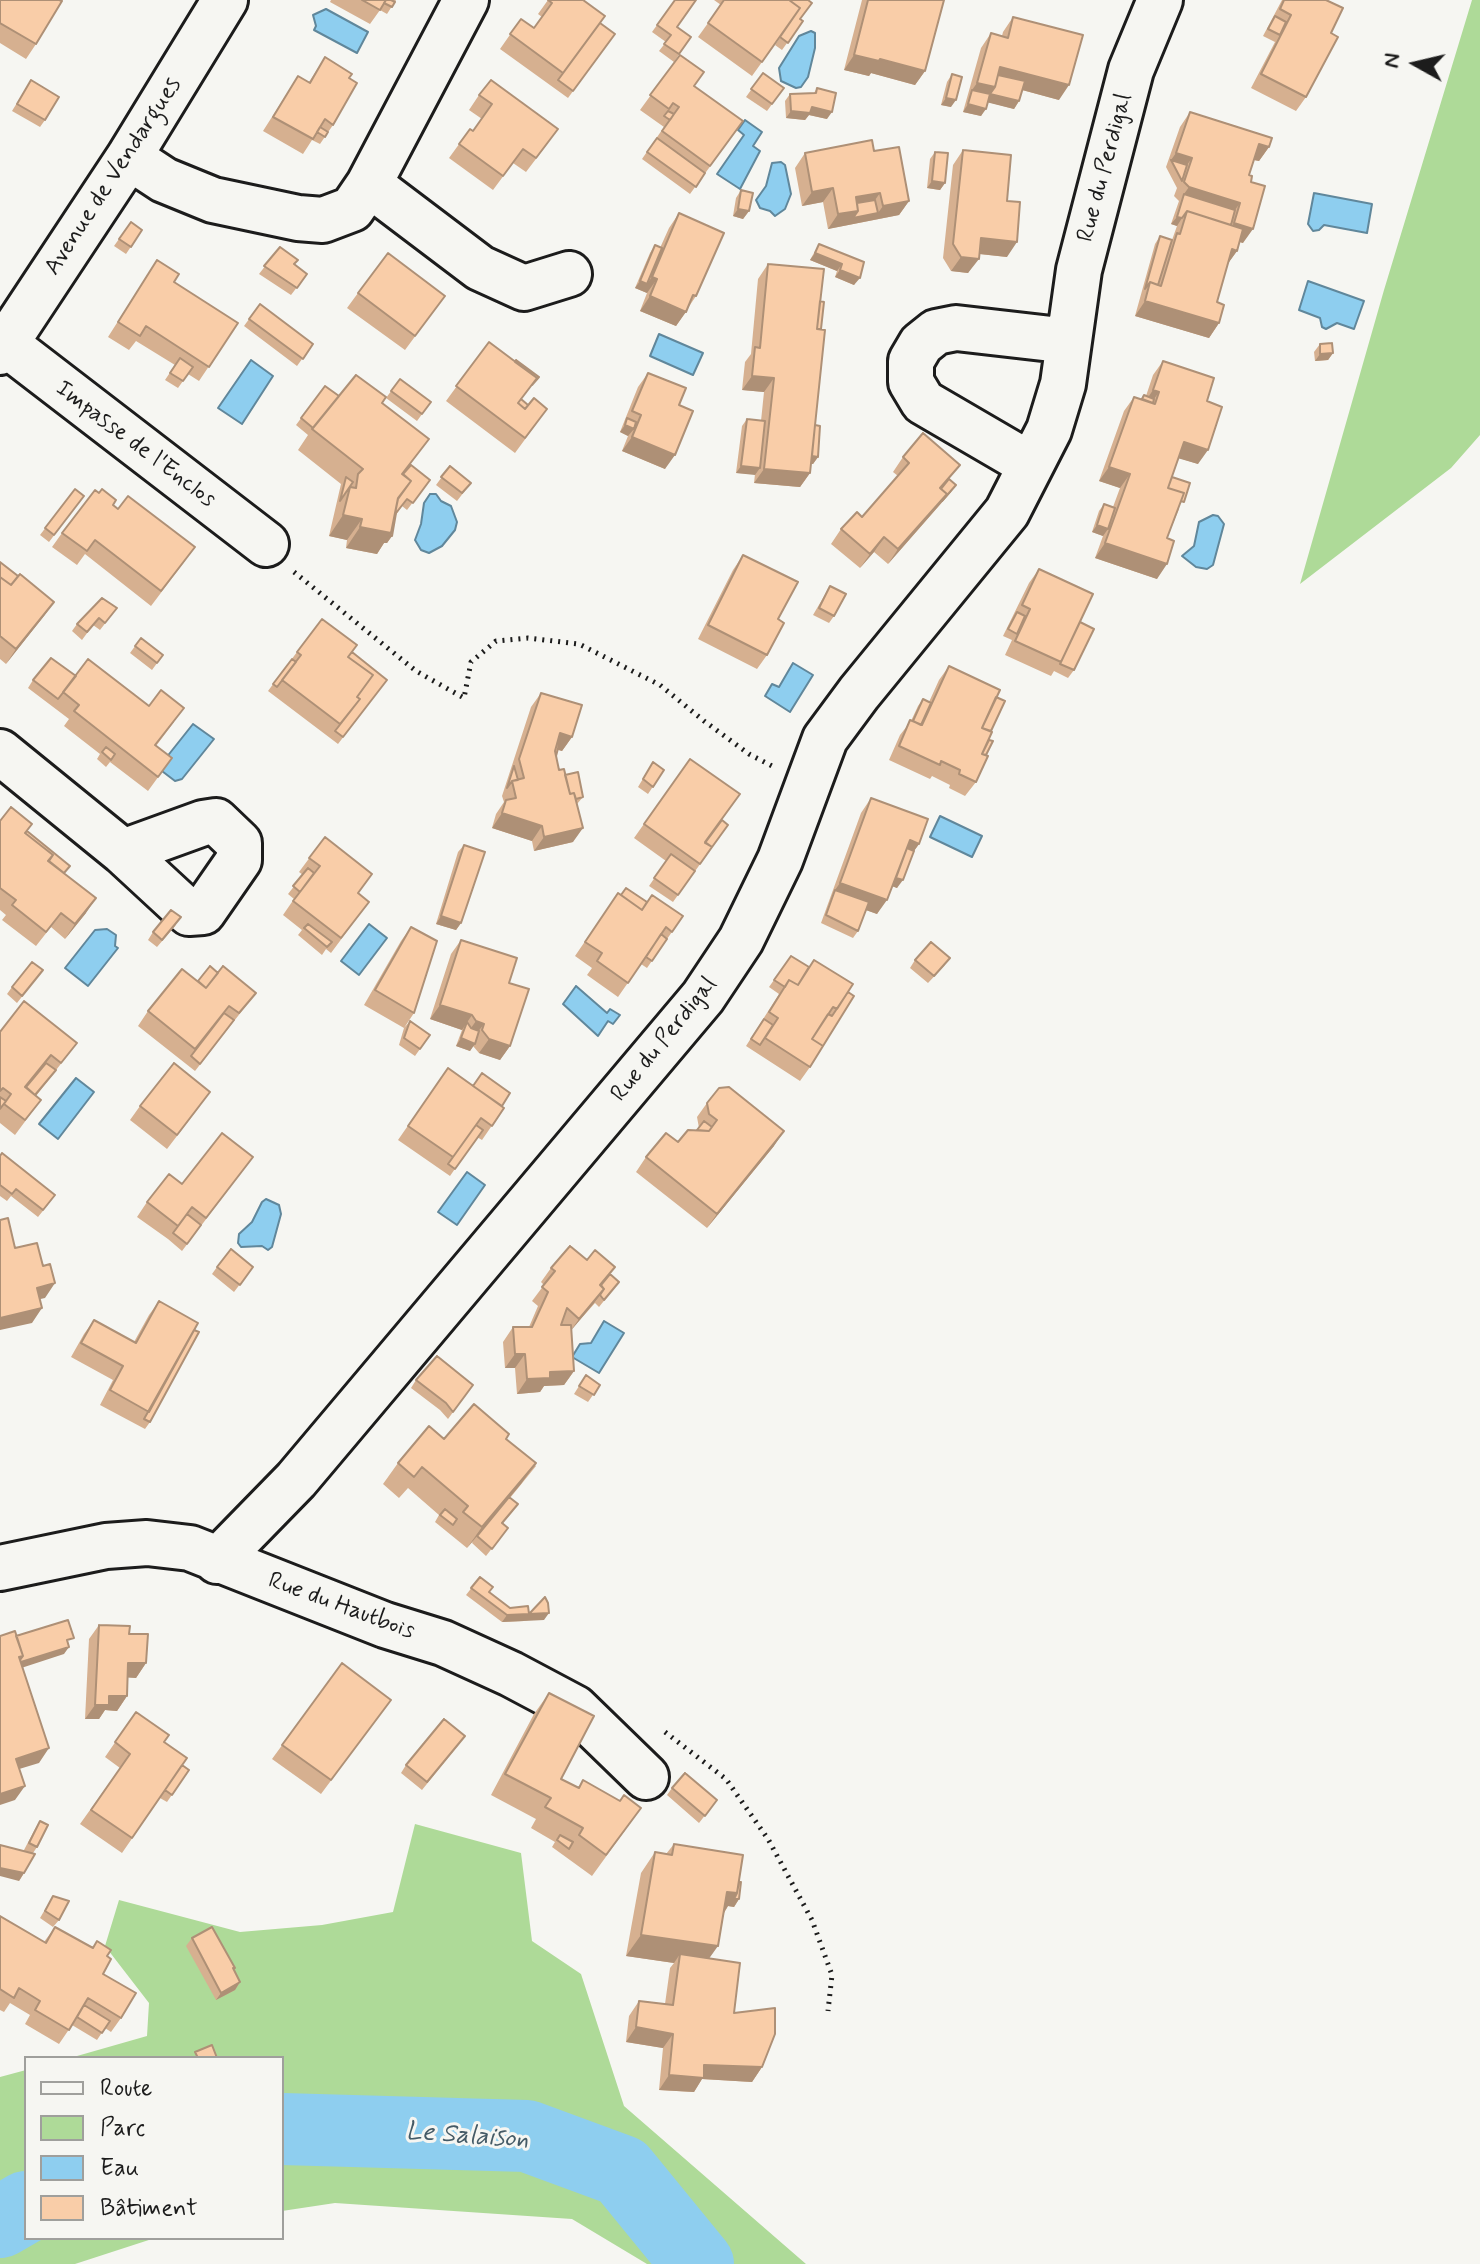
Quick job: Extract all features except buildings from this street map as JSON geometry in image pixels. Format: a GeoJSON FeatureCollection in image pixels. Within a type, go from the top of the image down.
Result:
{"type":"FeatureCollection","features":[{"type":"Feature","properties":{"kind":"street","name":"Avenue de Vendargues"},"geometry":{"type":"LineString","coordinates":[[3,348],[129,157],[225,0]]}},
{"type":"Feature","properties":{"kind":"street"},"geometry":{"type":"LineString","coordinates":[[129,157],[164,180],[213,200],[298,218],[323,220],[352,209],[369,184],[466,0]]}},
{"type":"Feature","properties":{"kind":"street","name":"Rue du Perdigal"},"geometry":{"type":"LineString","coordinates":[[217,1561],[296,1480],[703,997],[741,940],[780,860],[825,739],[1007,512],[1049,430],[1063,384],[1079,270],[1147,3]]}},
{"type":"Feature","properties":{"kind":"street"},"geometry":{"type":"LineString","coordinates":[[369,184],[480,268],[524,288],[569,274]]}},
{"type":"Feature","properties":{"kind":"street"},"geometry":{"type":"LineString","coordinates":[[1031,465],[923,402],[911,382],[911,361],[921,344],[936,332],[956,328],[1069,341]]}},
{"type":"Feature","properties":{"kind":"street","name":"Impasse de l'Enclos"},"geometry":{"type":"LineString","coordinates":[[3,348],[266,544]]}},
{"type":"Feature","properties":{"kind":"street"},"geometry":{"type":"LineString","coordinates":[[0,752],[123,852]]}},
{"type":"Feature","properties":{"kind":"street","name":"Rue du Hautbois"},"geometry":{"type":"LineString","coordinates":[[0,1568],[106,1546],[147,1543],[190,1548],[385,1625],[443,1643],[511,1674],[575,1708],[646,1777]]}},
{"type":"Feature","properties":{"kind":"path"},"geometry":{"type":"LineString","coordinates":[[266,544],[296,575],[416,671],[464,698],[471,662],[496,641],[528,638],[579,644],[660,685],[749,754],[808,785]]}},
{"type":"Feature","properties":{"kind":"path"},"geometry":{"type":"LineString","coordinates":[[664,1732],[726,1779],[768,1839],[812,1920],[832,1975],[828,2011]]}},
{"type":"Feature","properties":{"kind":"green space"},"geometry":{"type":"Polygon","coordinates":[[[1472,0],[1480,0],[1480,435],[1451,468],[1300,584],[1384,290],[1472,0]]]}},
{"type":"Feature","properties":{"kind":"green space"},"geometry":{"type":"Polygon","coordinates":[[[415,1824],[521,1853],[532,1941],[581,1974],[624,2106],[806,2264],[647,2264],[572,2219],[335,2203],[284,2211],[284,2056],[77,2056],[147,2036],[149,2003],[105,1946],[119,1900],[240,1932],[322,1925],[393,1912],[415,1824]]]}},
{"type":"Feature","properties":{"kind":"green space"},"geometry":{"type":"Polygon","coordinates":[[[24,2071],[24,2240],[149,2240],[75,2264],[0,2264],[0,2077],[24,2071]]]}},
{"type":"Feature","properties":{"kind":"water"},"geometry":{"type":"Polygon","coordinates":[[[326,9],[368,32],[357,53],[314,30],[313,15],[326,9]]]}},
{"type":"Feature","properties":{"kind":"water"},"geometry":{"type":"Polygon","coordinates":[[[811,31],[815,33],[815,48],[808,77],[801,87],[796,88],[781,81],[779,68],[799,36],[811,31]]]}},
{"type":"Feature","properties":{"kind":"water"},"geometry":{"type":"Polygon","coordinates":[[[745,120],[762,132],[753,146],[760,151],[740,189],[717,174],[744,135],[738,130],[745,120]]]}},
{"type":"Feature","properties":{"kind":"water"},"geometry":{"type":"Polygon","coordinates":[[[772,163],[785,165],[791,194],[785,209],[775,216],[760,208],[756,200],[766,186],[772,163]]]}},
{"type":"Feature","properties":{"kind":"water"},"geometry":{"type":"Polygon","coordinates":[[[1314,193],[1372,204],[1367,233],[1324,225],[1313,231],[1308,224],[1314,193]]]}},
{"type":"Feature","properties":{"kind":"water"},"geometry":{"type":"Polygon","coordinates":[[[1308,281],[1364,301],[1354,329],[1337,323],[1326,329],[1322,327],[1320,318],[1299,310],[1308,281]]]}},
{"type":"Feature","properties":{"kind":"water"},"geometry":{"type":"Polygon","coordinates":[[[659,334],[703,353],[693,375],[650,356],[659,334]]]}},
{"type":"Feature","properties":{"kind":"water"},"geometry":{"type":"Polygon","coordinates":[[[251,360],[273,376],[242,424],[218,408],[251,360]]]}},
{"type":"Feature","properties":{"kind":"water"},"geometry":{"type":"Polygon","coordinates":[[[430,494],[436,494],[451,506],[457,522],[455,530],[442,546],[429,553],[421,550],[415,540],[424,503],[430,494]]]}},
{"type":"Feature","properties":{"kind":"water"},"geometry":{"type":"Polygon","coordinates":[[[1213,515],[1224,524],[1213,565],[1207,569],[1196,567],[1182,556],[1194,546],[1199,522],[1213,515]]]}},
{"type":"Feature","properties":{"kind":"water"},"geometry":{"type":"Polygon","coordinates":[[[793,663],[813,675],[790,712],[765,696],[772,684],[779,687],[793,663]]]}},
{"type":"Feature","properties":{"kind":"water"},"geometry":{"type":"Polygon","coordinates":[[[193,724],[214,739],[182,779],[175,781],[158,768],[193,724]]]}},
{"type":"Feature","properties":{"kind":"water"},"geometry":{"type":"Polygon","coordinates":[[[940,816],[982,836],[972,857],[930,837],[940,816]]]}},
{"type":"Feature","properties":{"kind":"water"},"geometry":{"type":"Polygon","coordinates":[[[369,924],[387,938],[359,975],[341,961],[369,924]]]}},
{"type":"Feature","properties":{"kind":"water"},"geometry":{"type":"Polygon","coordinates":[[[107,929],[116,935],[115,946],[118,948],[88,986],[65,968],[95,930],[107,929]]]}},
{"type":"Feature","properties":{"kind":"water"},"geometry":{"type":"Polygon","coordinates":[[[576,986],[607,1013],[610,1009],[620,1015],[613,1024],[608,1021],[598,1036],[563,1004],[576,986]]]}},
{"type":"Feature","properties":{"kind":"water"},"geometry":{"type":"Polygon","coordinates":[[[76,1078],[94,1092],[58,1139],[39,1124],[76,1078]]]}},
{"type":"Feature","properties":{"kind":"water"},"geometry":{"type":"Polygon","coordinates":[[[467,1172],[485,1185],[457,1225],[438,1212],[467,1172]]]}},
{"type":"Feature","properties":{"kind":"water"},"geometry":{"type":"Polygon","coordinates":[[[266,1199],[279,1205],[281,1214],[272,1247],[268,1250],[262,1246],[241,1247],[239,1234],[252,1222],[266,1199]]]}},
{"type":"Feature","properties":{"kind":"water"},"geometry":{"type":"Polygon","coordinates":[[[604,1321],[624,1333],[599,1373],[572,1357],[580,1344],[591,1343],[604,1321]]]}},
{"type":"Feature","properties":{"kind":"waterway","name":"Le Salaison"},"geometry":{"type":"LineString","coordinates":[[284,2129],[527,2136],[622,2171],[698,2264]]}},
{"type":"Feature","properties":{"kind":"waterway","name":"Le Salaison"},"geometry":{"type":"LineString","coordinates":[[0,2222],[24,2208]]}}]}
